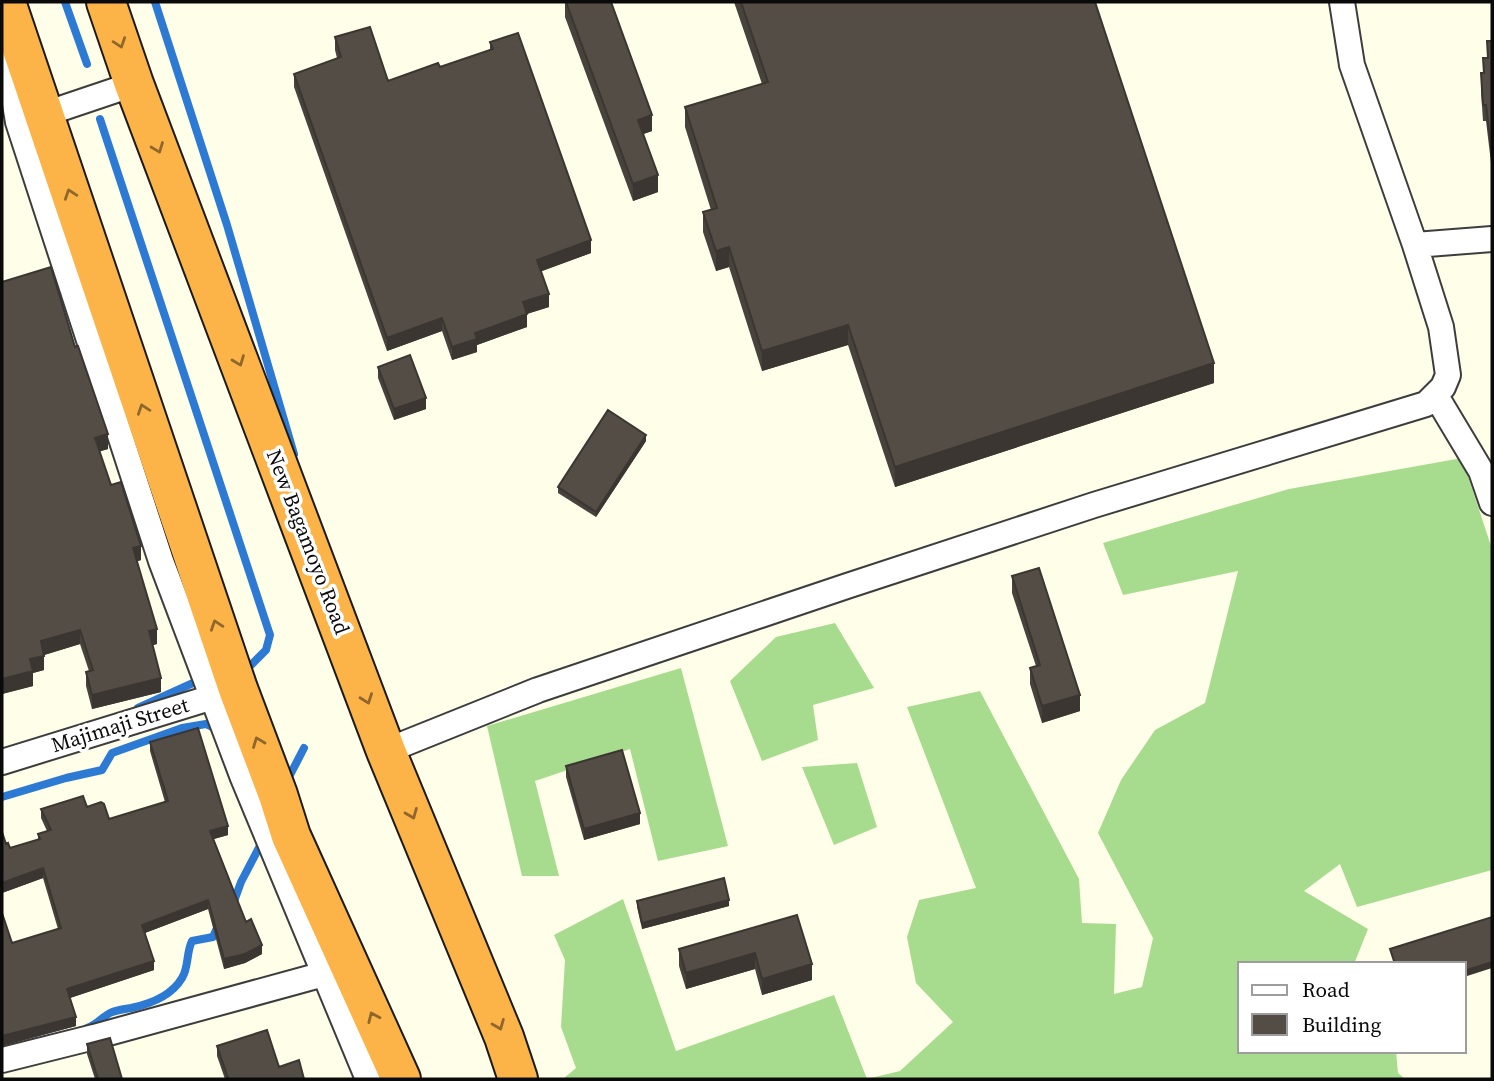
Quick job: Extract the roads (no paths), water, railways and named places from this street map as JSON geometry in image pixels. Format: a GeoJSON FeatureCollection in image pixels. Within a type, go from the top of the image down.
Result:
{"type":"FeatureCollection","features":[{"type":"Feature","properties":{"kind":"highway"},"geometry":{"type":"LineString","coordinates":[[6,2],[21,121],[225,693],[278,795],[290,836],[401,1079]]}},
{"type":"Feature","properties":{"kind":"highway","name":"New Bagamoyo Road"},"geometry":{"type":"LineString","coordinates":[[106,2],[134,84],[386,751],[504,1037],[518,1079]]}},
{"type":"Feature","properties":{"kind":"street"},"geometry":{"type":"LineString","coordinates":[[386,751],[551,685],[1081,509],[1426,404],[1443,387],[1448,375],[1441,327],[1352,65],[1342,2]]}},
{"type":"Feature","properties":{"kind":"street"},"geometry":{"type":"LineString","coordinates":[[2,25],[21,121],[134,84]]}},
{"type":"Feature","properties":{"kind":"street"},"geometry":{"type":"LineString","coordinates":[[1415,245],[1492,239]]}},
{"type":"Feature","properties":{"kind":"street"},"geometry":{"type":"LineString","coordinates":[[1436,396],[1481,471],[1492,503]]}},
{"type":"Feature","properties":{"kind":"street"},"geometry":{"type":"LineString","coordinates":[[225,693],[243,778],[368,1079]]}},
{"type":"Feature","properties":{"kind":"street","name":"Majimaji Street"},"geometry":{"type":"LineString","coordinates":[[2,762],[225,693]]}},
{"type":"Feature","properties":{"kind":"street"},"geometry":{"type":"LineString","coordinates":[[2,1060],[324,974]]}},
{"type":"Feature","properties":{"kind":"waterway"},"geometry":{"type":"LineString","coordinates":[[65,2],[87,64]]}},
{"type":"Feature","properties":{"kind":"waterway"},"geometry":{"type":"LineString","coordinates":[[155,2],[227,225],[294,454]]}},
{"type":"Feature","properties":{"kind":"waterway"},"geometry":{"type":"LineString","coordinates":[[100,119],[270,635],[266,650],[250,666]]}},
{"type":"Feature","properties":{"kind":"waterway"},"geometry":{"type":"LineString","coordinates":[[138,708],[193,683]]}},
{"type":"Feature","properties":{"kind":"waterway"},"geometry":{"type":"LineString","coordinates":[[2,797],[102,770],[112,753],[182,728],[206,724],[216,729]]}},
{"type":"Feature","properties":{"kind":"waterway"},"geometry":{"type":"LineString","coordinates":[[284,774],[289,777],[304,748]]}},
{"type":"Feature","properties":{"kind":"waterway"},"geometry":{"type":"LineString","coordinates":[[232,907],[241,882],[263,840]]}},
{"type":"Feature","properties":{"kind":"waterway"},"geometry":{"type":"LineString","coordinates":[[87,1028],[110,1013],[146,1004],[172,989],[184,974],[192,941],[213,937],[218,926]]}}]}
